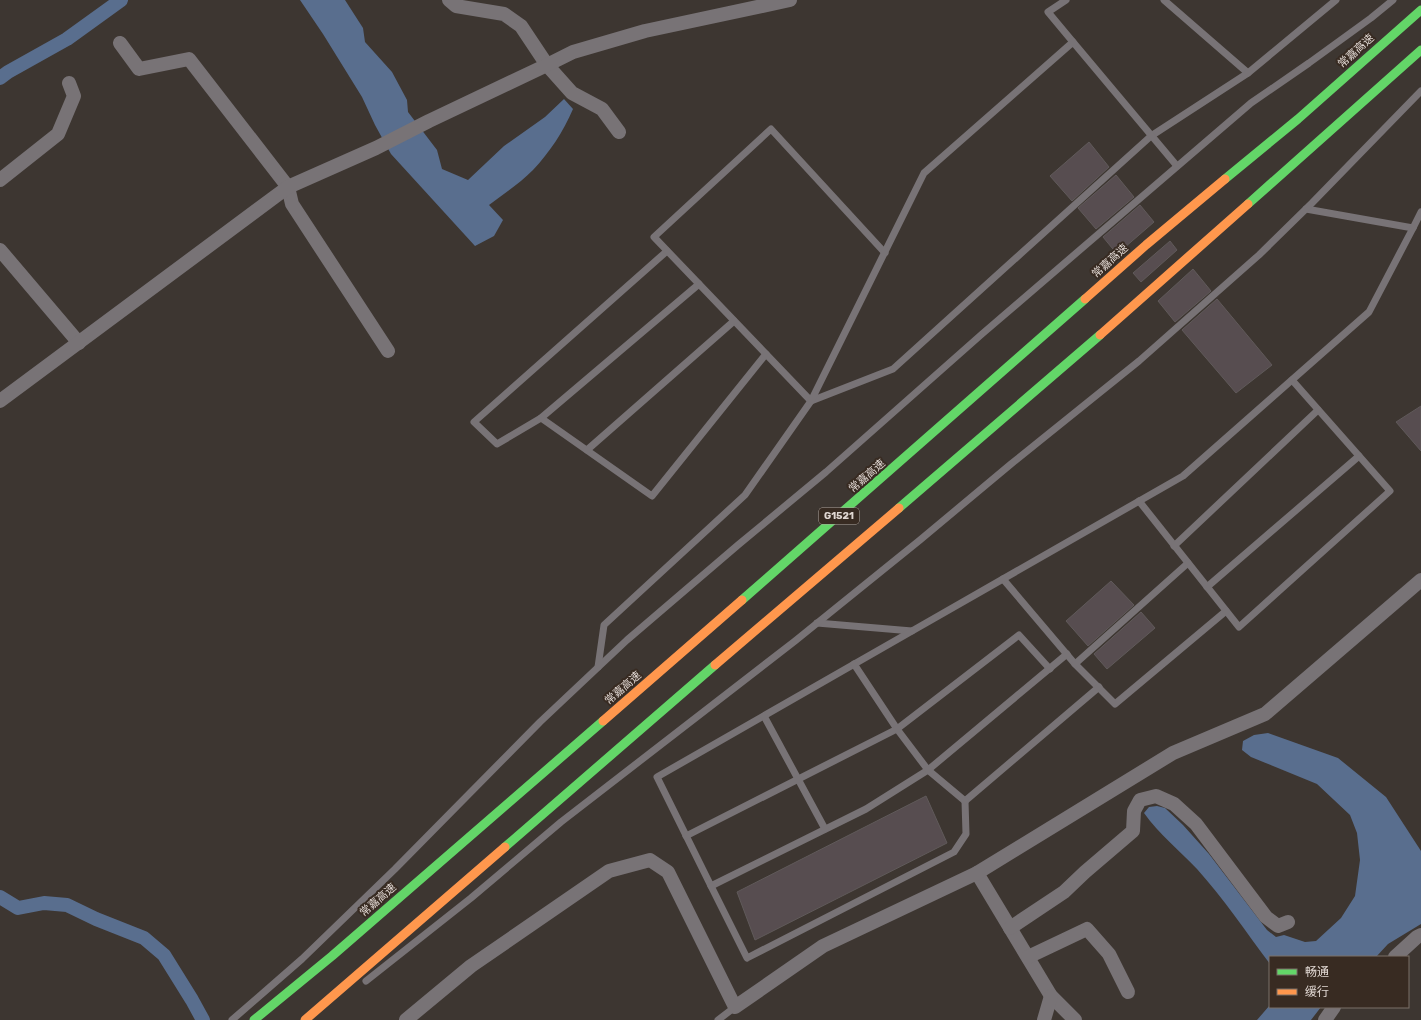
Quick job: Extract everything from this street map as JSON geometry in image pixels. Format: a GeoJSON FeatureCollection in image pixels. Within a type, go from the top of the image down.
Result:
{"type":"FeatureCollection","features":[{"type":"Feature","properties":{"kind":"highway","name":"常嘉高速"},"geometry":{"type":"LineString","coordinates":[[254,1020],[350,940],[790,559],[1146,245],[1298,119],[1421,10]]}},
{"type":"Feature","properties":{"kind":"highway","name":"G1521"},"geometry":{"type":"LineString","coordinates":[[305,1020],[695,682],[1059,372],[1421,50]]}},
{"type":"Feature","properties":{"kind":"street"},"geometry":{"type":"LineString","coordinates":[[449,0],[456,6],[504,14],[521,26],[547,66],[572,93],[602,109],[619,132]]}},
{"type":"Feature","properties":{"kind":"street"},"geometry":{"type":"LineString","coordinates":[[0,401],[288,187],[376,148],[574,52],[645,31],[790,0]]}},
{"type":"Feature","properties":{"kind":"street"},"geometry":{"type":"LineString","coordinates":[[120,43],[139,69],[189,59],[288,187],[292,204],[388,351]]}},
{"type":"Feature","properties":{"kind":"street"},"geometry":{"type":"LineString","coordinates":[[0,180],[58,134],[74,96],[69,83]]}},
{"type":"Feature","properties":{"kind":"street"},"geometry":{"type":"LineString","coordinates":[[0,250],[79,342]]}},
{"type":"Feature","properties":{"kind":"street"},"geometry":{"type":"LineString","coordinates":[[406,1020],[471,966],[609,871],[650,860],[668,872],[736,1008],[823,946],[977,873],[1173,753],[1265,714],[1421,580]]}},
{"type":"Feature","properties":{"kind":"street"},"geometry":{"type":"LineString","coordinates":[[1010,928],[1064,892],[1133,831],[1134,811],[1140,800],[1156,796],[1174,804],[1196,824],[1266,917],[1278,926],[1288,922]]}},
{"type":"Feature","properties":{"kind":"street"},"geometry":{"type":"LineString","coordinates":[[977,873],[1051,996],[1075,1020]]}},
{"type":"Feature","properties":{"kind":"street"},"geometry":{"type":"LineString","coordinates":[[1028,957],[1087,929],[1109,954],[1128,992]]}},
{"type":"Feature","properties":{"kind":"street"},"geometry":{"type":"LineString","coordinates":[[1396,956],[1421,935]]}},
{"type":"Feature","properties":{"kind":"street"},"geometry":{"type":"LineString","coordinates":[[1044,1020],[1051,996]]}},
{"type":"Feature","properties":{"kind":"street"},"geometry":{"type":"LineString","coordinates":[[1325,1020],[1333,1008]]}},
{"type":"Feature","properties":{"kind":"lane"},"geometry":{"type":"LineString","coordinates":[[1066,0],[1048,12],[1177,166]]}},
{"type":"Feature","properties":{"kind":"lane"},"geometry":{"type":"LineString","coordinates":[[1164,0],[1248,73]]}},
{"type":"Feature","properties":{"kind":"lane"},"geometry":{"type":"LineString","coordinates":[[811,401],[893,370],[1151,136],[1248,73],[1336,0]]}},
{"type":"Feature","properties":{"kind":"lane"},"geometry":{"type":"LineString","coordinates":[[233,1019],[302,959],[395,869],[540,722],[627,640],[826,472],[982,334],[1251,103],[1309,63],[1393,0]]}},
{"type":"Feature","properties":{"kind":"lane"},"geometry":{"type":"LineString","coordinates":[[598,667],[604,625],[745,495],[811,401],[924,173],[1073,42]]}},
{"type":"Feature","properties":{"kind":"lane"},"geometry":{"type":"LineString","coordinates":[[361,985],[471,898],[561,822],[817,623],[1139,361],[1259,255],[1421,92]]}},
{"type":"Feature","properties":{"kind":"lane"},"geometry":{"type":"LineString","coordinates":[[811,401],[654,237],[770,129],[885,253]]}},
{"type":"Feature","properties":{"kind":"lane"},"geometry":{"type":"LineString","coordinates":[[1306,209],[1412,228]]}},
{"type":"Feature","properties":{"kind":"lane"},"geometry":{"type":"LineString","coordinates":[[1099,687],[966,801],[966,834],[954,852],[747,958],[657,777],[1183,476],[1369,312],[1421,212]]}},
{"type":"Feature","properties":{"kind":"lane"},"geometry":{"type":"LineString","coordinates":[[667,251],[474,422],[497,444],[541,418],[699,284]]}},
{"type":"Feature","properties":{"kind":"lane"},"geometry":{"type":"LineString","coordinates":[[587,450],[734,321]]}},
{"type":"Feature","properties":{"kind":"lane"},"geometry":{"type":"LineString","coordinates":[[541,418],[652,496],[766,354]]}},
{"type":"Feature","properties":{"kind":"lane"},"geometry":{"type":"LineString","coordinates":[[1139,501],[1239,627],[1390,491],[1292,380]]}},
{"type":"Feature","properties":{"kind":"lane"},"geometry":{"type":"LineString","coordinates":[[1174,546],[1318,410]]}},
{"type":"Feature","properties":{"kind":"lane"},"geometry":{"type":"LineString","coordinates":[[1207,587],[1358,456]]}},
{"type":"Feature","properties":{"kind":"lane"},"geometry":{"type":"LineString","coordinates":[[1075,664],[1188,563]]}},
{"type":"Feature","properties":{"kind":"lane"},"geometry":{"type":"LineString","coordinates":[[1003,579],[1075,664],[1115,704],[1226,611]]}},
{"type":"Feature","properties":{"kind":"lane"},"geometry":{"type":"LineString","coordinates":[[817,623],[912,631]]}},
{"type":"Feature","properties":{"kind":"lane"},"geometry":{"type":"LineString","coordinates":[[686,836],[897,728],[1019,635],[1050,668]]}},
{"type":"Feature","properties":{"kind":"lane"},"geometry":{"type":"LineString","coordinates":[[711,886],[866,809],[928,770],[1067,654]]}},
{"type":"Feature","properties":{"kind":"lane"},"geometry":{"type":"LineString","coordinates":[[854,664],[897,728],[928,770],[966,801]]}},
{"type":"Feature","properties":{"kind":"lane"},"geometry":{"type":"LineString","coordinates":[[764,716],[825,829]]}},
{"type":"Feature","properties":{"kind":"lane"},"geometry":{"type":"LineString","coordinates":[[312,1020],[336,1003]]}},
{"type":"Feature","properties":{"kind":"lane"},"geometry":{"type":"LineString","coordinates":[[718,1020],[736,1008]]}},
{"type":"Feature","properties":{"kind":"water"},"geometry":{"type":"Polygon","coordinates":[[[300,0],[345,0],[363,28],[365,42],[392,72],[407,100],[408,112],[437,150],[442,169],[468,180],[504,146],[545,117],[564,99],[573,109],[556,141],[533,170],[489,205],[503,220],[494,236],[475,246],[391,154],[362,97],[300,0]]]}},
{"type":"Feature","properties":{"kind":"water"},"geometry":{"type":"Polygon","coordinates":[[[1268,733],[1338,758],[1386,797],[1421,851],[1421,924],[1388,944],[1377,956],[1269,956],[1269,963],[1207,880],[1169,842],[1144,813],[1149,807],[1157,806],[1165,808],[1183,825],[1209,854],[1267,930],[1276,937],[1284,935],[1305,942],[1316,941],[1341,918],[1355,896],[1360,860],[1357,833],[1350,815],[1317,784],[1251,757],[1242,750],[1243,741],[1254,735],[1268,733]]]}},
{"type":"Feature","properties":{"kind":"water"},"geometry":{"type":"Polygon","coordinates":[[[1269,1006],[1269,1008],[1320,1008],[1311,1020],[1257,1020],[1269,1006]]]}},
{"type":"Feature","properties":{"kind":"building"},"geometry":{"type":"Polygon","coordinates":[[[1089,142],[1109,167],[1072,201],[1050,176],[1089,142]]]}},
{"type":"Feature","properties":{"kind":"building"},"geometry":{"type":"Polygon","coordinates":[[[1116,175],[1134,197],[1096,229],[1078,208],[1116,175]]]}},
{"type":"Feature","properties":{"kind":"building"},"geometry":{"type":"Polygon","coordinates":[[[1140,205],[1154,222],[1117,254],[1103,237],[1140,205]]]}},
{"type":"Feature","properties":{"kind":"building"},"geometry":{"type":"Polygon","coordinates":[[[1170,241],[1177,250],[1141,282],[1133,273],[1170,241]]]}},
{"type":"Feature","properties":{"kind":"building"},"geometry":{"type":"Polygon","coordinates":[[[1193,269],[1211,291],[1175,322],[1158,301],[1193,269]]]}},
{"type":"Feature","properties":{"kind":"building"},"geometry":{"type":"Polygon","coordinates":[[[1217,299],[1272,365],[1236,393],[1182,330],[1217,299]]]}},
{"type":"Feature","properties":{"kind":"building"},"geometry":{"type":"Polygon","coordinates":[[[1421,406],[1421,451],[1396,422],[1421,406]]]}},
{"type":"Feature","properties":{"kind":"building"},"geometry":{"type":"Polygon","coordinates":[[[1111,581],[1134,605],[1088,646],[1066,621],[1111,581]]]}},
{"type":"Feature","properties":{"kind":"building"},"geometry":{"type":"Polygon","coordinates":[[[1141,612],[1155,628],[1107,669],[1094,654],[1141,612]]]}},
{"type":"Feature","properties":{"kind":"building"},"geometry":{"type":"Polygon","coordinates":[[[926,796],[947,843],[755,940],[737,892],[926,796]]]}},
{"type":"Feature","properties":{"kind":"waterway"},"geometry":{"type":"LineString","coordinates":[[0,78],[67,39],[121,0]]}},
{"type":"Feature","properties":{"kind":"waterway"},"geometry":{"type":"LineString","coordinates":[[0,897],[18,908],[44,903],[67,905],[96,919],[144,938],[164,955],[203,1020]]}},
{"type":"Feature","properties":{"kind":"traffic: fast"},"geometry":{"type":"LineString","coordinates":[[1225,179],[1298,119],[1421,10]]}},
{"type":"Feature","properties":{"kind":"traffic: fast"},"geometry":{"type":"LineString","coordinates":[[1248,204],[1421,50]]}},
{"type":"Feature","properties":{"kind":"traffic: fast"},"geometry":{"type":"LineString","coordinates":[[742,600],[1085,299]]}},
{"type":"Feature","properties":{"kind":"traffic: fast"},"geometry":{"type":"LineString","coordinates":[[899,508],[1100,335]]}},
{"type":"Feature","properties":{"kind":"traffic: fast"},"geometry":{"type":"LineString","coordinates":[[505,847],[715,665]]}},
{"type":"Feature","properties":{"kind":"traffic: fast"},"geometry":{"type":"LineString","coordinates":[[254,1020],[332,956],[603,721]]}},
{"type":"Feature","properties":{"kind":"traffic: slow"},"geometry":{"type":"LineString","coordinates":[[1085,299],[1146,245],[1225,179]]}},
{"type":"Feature","properties":{"kind":"traffic: slow"},"geometry":{"type":"LineString","coordinates":[[1100,335],[1248,204]]}},
{"type":"Feature","properties":{"kind":"traffic: slow"},"geometry":{"type":"LineString","coordinates":[[715,665],[899,508]]}},
{"type":"Feature","properties":{"kind":"traffic: slow"},"geometry":{"type":"LineString","coordinates":[[603,721],[742,600]]}},
{"type":"Feature","properties":{"kind":"traffic: slow"},"geometry":{"type":"LineString","coordinates":[[305,1020],[505,847]]}}]}
